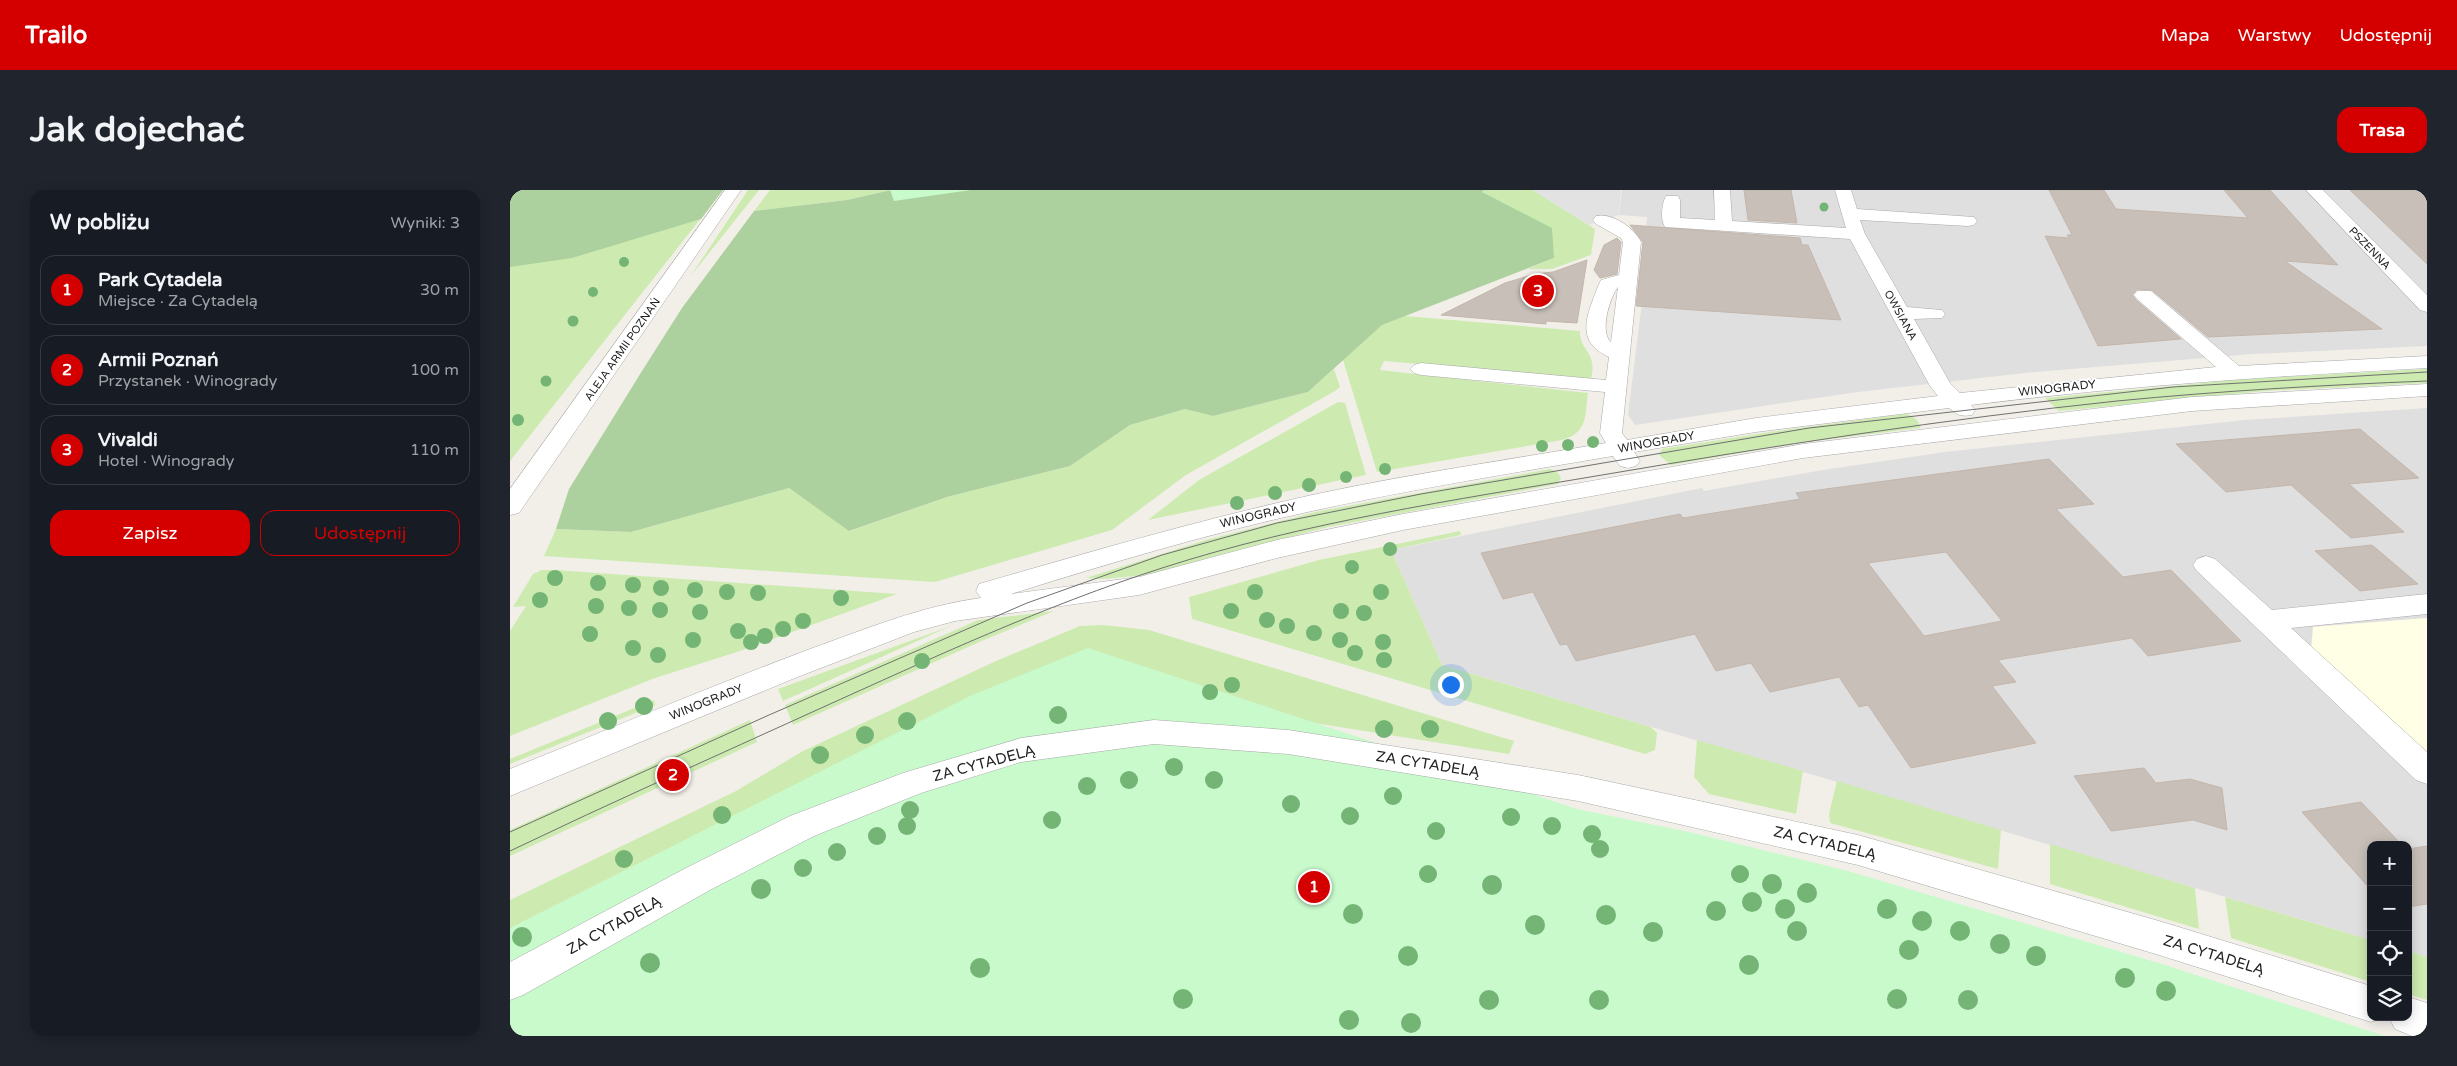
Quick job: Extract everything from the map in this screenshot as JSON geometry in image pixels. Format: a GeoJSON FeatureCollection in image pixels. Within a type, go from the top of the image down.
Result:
{"type":"FeatureCollection","features":[{"type":"Feature","properties":{"kind":"street","name":"ALEJA ARMII POZNAŃ"},"geometry":{"type":"LineString","coordinates":[[510,507],[733,190]]}},
{"type":"Feature","properties":{"kind":"street"},"geometry":{"type":"LineString","coordinates":[[1722,190],[1724,226]]}},
{"type":"Feature","properties":{"kind":"street","name":"OWSIANA"},"geometry":{"type":"LineString","coordinates":[[1842,190],[1856,234],[1941,386],[1979,430]]}},
{"type":"Feature","properties":{"kind":"street","name":"PSZENNA"},"geometry":{"type":"LineString","coordinates":[[2314,190],[2427,306]]}},
{"type":"Feature","properties":{"kind":"street"},"geometry":{"type":"LineString","coordinates":[[1672,200],[1671,223],[1856,234]]}},
{"type":"Feature","properties":{"kind":"street"},"geometry":{"type":"LineString","coordinates":[[1850,214],[1968,220]]}},
{"type":"Feature","properties":{"kind":"street"},"geometry":{"type":"LineString","coordinates":[[1602,220],[1631,238],[1611,434],[1639,479]]}},
{"type":"Feature","properties":{"kind":"street"},"geometry":{"type":"LineString","coordinates":[[2144,295],[2234,372]]}},
{"type":"Feature","properties":{"kind":"street"},"geometry":{"type":"LineString","coordinates":[[1900,313],[1935,314]]}},
{"type":"Feature","properties":{"kind":"street","name":"WINOGRADY"},"geometry":{"type":"LineString","coordinates":[[905,625],[964,598],[1207,527],[1361,493],[1619,448],[1777,422],[1955,400],[2234,372],[2427,362]]}},
{"type":"Feature","properties":{"kind":"street"},"geometry":{"type":"LineString","coordinates":[[1421,368],[1616,387]]}},
{"type":"Feature","properties":{"kind":"street","name":"WINOGRADY"},"geometry":{"type":"LineString","coordinates":[[510,783],[784,670],[905,625],[936,615],[968,608],[1139,586],[1277,549],[1356,531],[1803,451],[2192,404],[2427,390]]}},
{"type":"Feature","properties":{"kind":"street"},"geometry":{"type":"LineString","coordinates":[[2206,565],[2427,771]]}},
{"type":"Feature","properties":{"kind":"street"},"geometry":{"type":"LineString","coordinates":[[2265,621],[2427,604]]}},
{"type":"Feature","properties":{"kind":"street","name":"ZA CYTADELĄ"},"geometry":{"type":"LineString","coordinates":[[510,982],[698,879],[802,826],[914,782],[1021,750],[1154,732],[1288,742],[1568,786],[1849,848],[2159,938],[2367,1003]]}},
{"type":"Feature","properties":{"kind":"street"},"geometry":{"type":"LineString","coordinates":[[2412,1017],[2427,1022]]}},
{"type":"Feature","properties":{"kind":"shaded area"},"geometry":{"type":"Polygon","coordinates":[[[1533,190],[1621,190],[1619,215],[1589,225],[1533,190]]]}},
{"type":"Feature","properties":{"kind":"shaded area"},"geometry":{"type":"Polygon","coordinates":[[[1622,190],[2427,190],[2427,346],[2253,354],[2035,372],[1858,392],[1635,425],[1628,415],[1641,310],[1647,217],[1619,215],[1622,190]]]}},
{"type":"Feature","properties":{"kind":"shaded area"},"geometry":{"type":"Polygon","coordinates":[[[2427,408],[2427,618],[2313,627],[2427,754],[2427,957],[2412,952],[2412,841],[2367,841],[2367,939],[1442,665],[1391,550],[1702,488],[1704,491],[1823,470],[1945,452],[2245,420],[2427,408]]]}},
{"type":"Feature","properties":{"kind":"shaded area"},"geometry":{"type":"Polygon","coordinates":[[[2427,618],[2427,754],[2311,650],[2313,627],[2427,618]]]}},
{"type":"Feature","properties":{"kind":"green space"},"geometry":{"type":"Polygon","coordinates":[[[510,190],[723,190],[510,461],[510,190]]]}},
{"type":"Feature","properties":{"kind":"green space"},"geometry":{"type":"Polygon","coordinates":[[[510,190],[723,190],[701,219],[572,258],[510,267],[510,190]]]}},
{"type":"Feature","properties":{"kind":"green space"},"geometry":{"type":"Polygon","coordinates":[[[748,190],[759,190],[690,277],[748,190]]]}},
{"type":"Feature","properties":{"kind":"green space"},"geometry":{"type":"Polygon","coordinates":[[[770,190],[891,190],[847,200],[754,211],[770,190]]]}},
{"type":"Feature","properties":{"kind":"green space"},"geometry":{"type":"Polygon","coordinates":[[[890,190],[971,190],[894,201],[890,190]]]}},
{"type":"Feature","properties":{"kind":"green space"},"geometry":{"type":"Polygon","coordinates":[[[891,190],[1484,190],[1482,192],[1552,228],[1554,258],[1382,325],[1308,392],[1213,416],[1185,409],[1130,425],[1070,466],[947,497],[849,531],[789,488],[631,532],[556,529],[569,489],[642,371],[682,308],[754,211],[847,200],[891,190]]]}},
{"type":"Feature","properties":{"kind":"green space"},"geometry":{"type":"Polygon","coordinates":[[[1484,190],[1533,190],[1595,229],[1591,255],[1552,269],[1528,269],[1554,258],[1482,192],[1484,190]]]}},
{"type":"Feature","properties":{"kind":"green space"},"geometry":{"type":"Polygon","coordinates":[[[1405,316],[1580,331],[1580,338],[1592,362],[1591,379],[1384,361],[1380,370],[1588,393],[1584,422],[1581,428],[1577,433],[1562,440],[1377,472],[1343,360],[1381,325],[1405,316]]]}},
{"type":"Feature","properties":{"kind":"green space"},"geometry":{"type":"Polygon","coordinates":[[[1334,369],[1340,387],[1335,391],[1186,475],[1112,530],[935,582],[544,556],[556,529],[631,532],[789,488],[850,531],[947,497],[1070,466],[1130,425],[1185,409],[1213,416],[1308,392],[1334,369]]]}},
{"type":"Feature","properties":{"kind":"green space"},"geometry":{"type":"Polygon","coordinates":[[[2427,369],[2427,383],[2265,391],[2059,411],[2045,398],[2246,379],[2427,369]]]}},
{"type":"Feature","properties":{"kind":"green space"},"geometry":{"type":"Polygon","coordinates":[[[1338,402],[1345,403],[1366,475],[1148,520],[1199,480],[1338,402]]]}},
{"type":"Feature","properties":{"kind":"green space"},"geometry":{"type":"Polygon","coordinates":[[[1906,414],[1919,422],[1920,428],[1797,443],[1671,465],[1659,455],[1662,449],[1906,414]]]}},
{"type":"Feature","properties":{"kind":"green space"},"geometry":{"type":"Polygon","coordinates":[[[1550,469],[1558,473],[1561,478],[1558,484],[1328,527],[1215,556],[1156,574],[1103,579],[1086,578],[1206,540],[1320,511],[1550,469]]]}},
{"type":"Feature","properties":{"kind":"green space"},"geometry":{"type":"Polygon","coordinates":[[[1460,531],[1461,535],[1391,550],[1442,665],[1651,727],[1657,733],[1655,750],[1645,754],[1192,619],[1189,597],[1319,560],[1460,531]]]}},
{"type":"Feature","properties":{"kind":"green space"},"geometry":{"type":"Polygon","coordinates":[[[542,570],[897,594],[740,651],[655,678],[510,736],[510,631],[526,606],[513,607],[533,574],[542,570]]]}},
{"type":"Feature","properties":{"kind":"green space"},"geometry":{"type":"Polygon","coordinates":[[[1054,611],[793,725],[785,705],[978,620],[1054,611]]]}},
{"type":"Feature","properties":{"kind":"green space"},"geometry":{"type":"Polygon","coordinates":[[[1103,625],[1149,630],[1514,741],[1509,754],[1213,707],[510,962],[510,900],[736,791],[803,751],[996,661],[1080,626],[1103,625]]]}},
{"type":"Feature","properties":{"kind":"green space"},"geometry":{"type":"Polygon","coordinates":[[[951,626],[783,701],[778,689],[951,626]]]}},
{"type":"Feature","properties":{"kind":"green space"},"geometry":{"type":"Polygon","coordinates":[[[1088,648],[1577,809],[1689,832],[1848,871],[2162,964],[2385,1036],[510,1036],[510,928],[970,696],[1088,648]]]}},
{"type":"Feature","properties":{"kind":"green space"},"geometry":{"type":"Polygon","coordinates":[[[654,700],[655,705],[510,764],[510,759],[654,700]]]}},
{"type":"Feature","properties":{"kind":"green space"},"geometry":{"type":"Polygon","coordinates":[[[750,720],[757,742],[510,856],[510,830],[750,720]]]}},
{"type":"Feature","properties":{"kind":"green space"},"geometry":{"type":"Polygon","coordinates":[[[1697,740],[1803,771],[1796,814],[1709,794],[1694,777],[1697,740]]]}},
{"type":"Feature","properties":{"kind":"green space"},"geometry":{"type":"Polygon","coordinates":[[[1837,781],[2001,830],[1998,869],[1830,823],[1829,814],[1837,781]]]}},
{"type":"Feature","properties":{"kind":"green space"},"geometry":{"type":"Polygon","coordinates":[[[2050,844],[2195,888],[2199,929],[2050,884],[2050,844]]]}},
{"type":"Feature","properties":{"kind":"green space"},"geometry":{"type":"Polygon","coordinates":[[[2225,897],[2367,939],[2367,981],[2231,938],[2225,897]]]}},
{"type":"Feature","properties":{"kind":"green space"},"geometry":{"type":"Polygon","coordinates":[[[2412,952],[2427,957],[2427,1000],[2412,995],[2412,952]]]}},
{"type":"Feature","properties":{"kind":"building"},"geometry":{"type":"Polygon","coordinates":[[[1744,190],[1791,190],[1797,223],[1748,220],[1744,190]]]}},
{"type":"Feature","properties":{"kind":"building"},"geometry":{"type":"Polygon","coordinates":[[[2049,190],[2104,190],[2116,209],[2248,218],[2224,190],[2270,190],[2338,265],[2285,261],[2382,329],[2208,337],[2152,290],[2137,289],[2132,295],[2136,300],[2181,339],[2098,346],[2045,236],[2069,238],[2067,235],[2072,235],[2049,190]]]}},
{"type":"Feature","properties":{"kind":"building"},"geometry":{"type":"Polygon","coordinates":[[[2350,190],[2427,190],[2427,264],[2350,190]]]}},
{"type":"Feature","properties":{"kind":"building"},"geometry":{"type":"Polygon","coordinates":[[[1630,225],[1800,238],[1802,245],[1808,245],[1841,320],[1636,306],[1643,242],[1630,225]]]}},
{"type":"Feature","properties":{"kind":"building"},"geometry":{"type":"Polygon","coordinates":[[[1617,238],[1621,242],[1617,274],[1600,278],[1594,270],[1604,245],[1617,238]]]}},
{"type":"Feature","properties":{"kind":"building"},"geometry":{"type":"Polygon","coordinates":[[[1587,260],[1577,323],[1546,321],[1546,324],[1441,315],[1505,283],[1535,274],[1553,272],[1587,260]]]}},
{"type":"Feature","properties":{"kind":"building"},"geometry":{"type":"Polygon","coordinates":[[[2360,429],[2419,478],[2349,484],[2404,532],[2351,538],[2291,485],[2226,492],[2176,444],[2360,429]]]}},
{"type":"Feature","properties":{"kind":"building"},"geometry":{"type":"Polygon","coordinates":[[[2049,459],[2094,504],[2056,509],[2123,577],[2171,570],[2241,641],[2148,656],[2132,638],[1998,660],[2016,682],[1992,686],[2036,743],[1911,768],[1868,705],[1859,707],[1839,677],[1770,692],[1751,663],[1716,671],[1695,634],[1576,661],[1567,644],[1560,645],[1533,592],[1503,599],[1481,553],[1680,514],[1683,518],[1800,499],[1796,493],[2049,459]],[[1946,552],[1868,563],[1924,636],[2002,621],[1946,552]]]}},
{"type":"Feature","properties":{"kind":"building"},"geometry":{"type":"Polygon","coordinates":[[[2372,545],[2418,584],[2360,591],[2315,551],[2372,545]]]}},
{"type":"Feature","properties":{"kind":"building"},"geometry":{"type":"Polygon","coordinates":[[[2144,768],[2156,783],[2190,779],[2222,788],[2227,830],[2193,820],[2111,831],[2074,776],[2144,768]]]}},
{"type":"Feature","properties":{"kind":"building"},"geometry":{"type":"Polygon","coordinates":[[[2361,802],[2398,841],[2367,841],[2367,885],[2302,812],[2361,802]]]}},
{"type":"Feature","properties":{"kind":"building"},"geometry":{"type":"Polygon","coordinates":[[[2427,846],[2427,904],[2412,906],[2412,886],[2412,848],[2427,846]]]}},
{"type":"Feature","properties":{"kind":"tram line"},"geometry":{"type":"LineString","coordinates":[[510,832],[769,715],[1027,603],[1162,555],[1277,523],[1421,494],[1809,428],[2173,387],[2427,372]]}},
{"type":"Feature","properties":{"kind":"tram line"},"geometry":{"type":"LineString","coordinates":[[510,851],[861,690],[1031,616],[1162,568],[1270,538],[1380,514],[1491,494],[1730,454],[1924,425],[2156,397],[2350,384],[2427,381]]}},
{"type":"Feature","properties":{"kind":"place","name":"Vivaldi"},"geometry":{"type":"Point","coordinates":[1538,291]}},
{"type":"Feature","properties":{"kind":"place","name":"Armii Poznań"},"geometry":{"type":"Point","coordinates":[673,775]}},
{"type":"Feature","properties":{"kind":"place","name":"Park Cytadela"},"geometry":{"type":"Point","coordinates":[1314,887]}}]}
